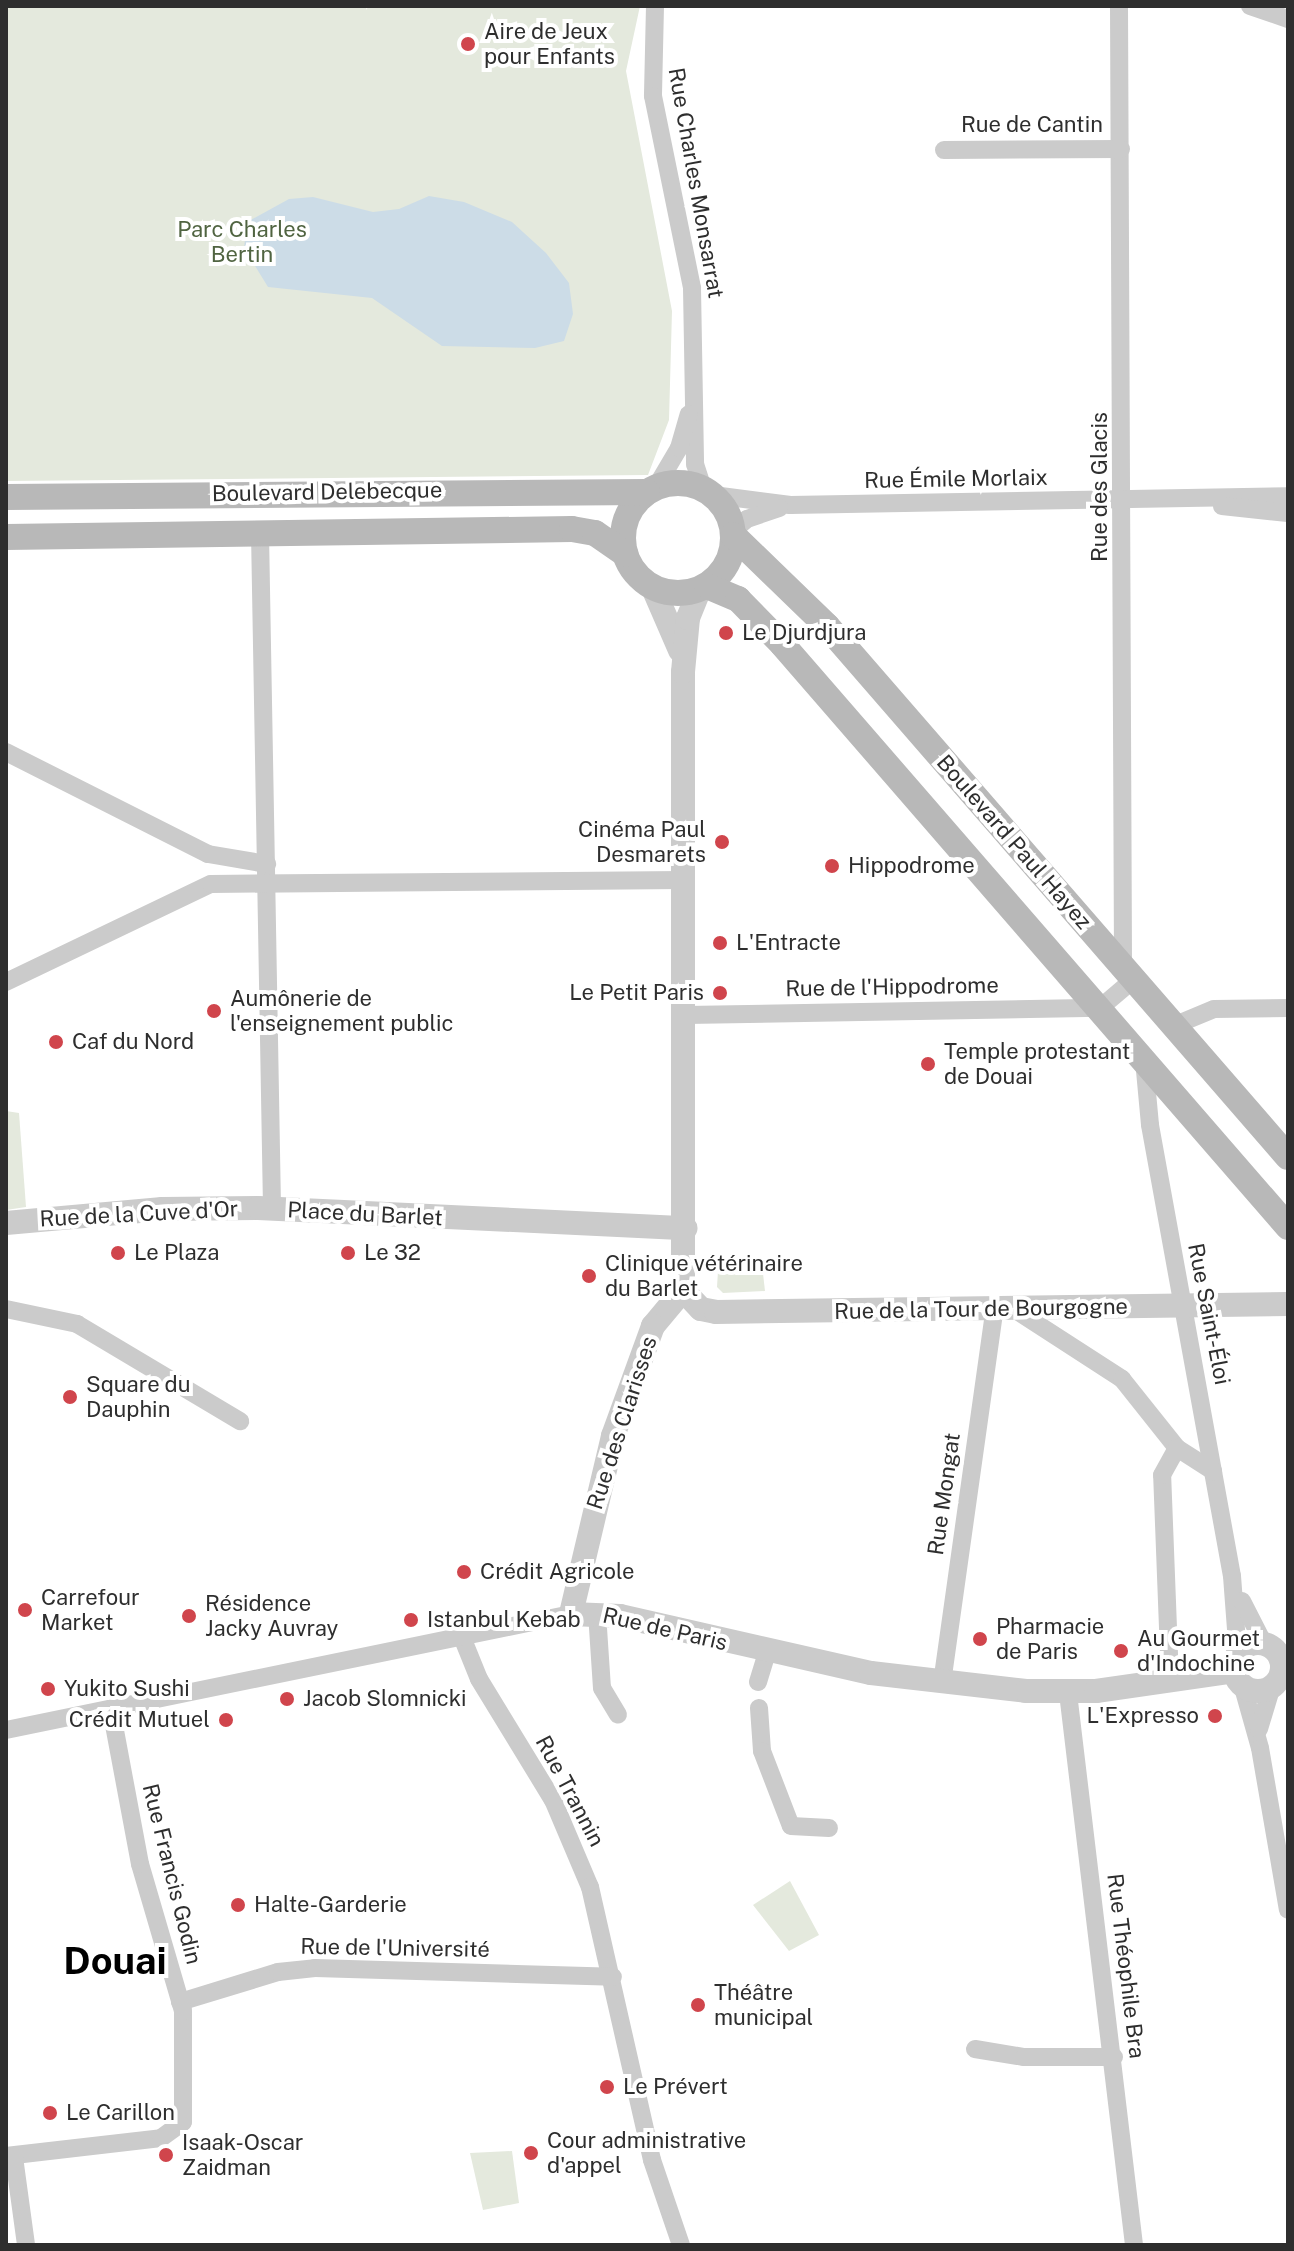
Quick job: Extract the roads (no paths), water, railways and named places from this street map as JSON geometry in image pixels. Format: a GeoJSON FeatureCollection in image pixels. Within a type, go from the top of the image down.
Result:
{"type":"FeatureCollection","features":[{"type":"Feature","properties":{"kind":"main road"},"geometry":{"type":"LineString","coordinates":[[677,483],[708,492],[733,533],[725,567],[703,588],[676,594],[653,588],[633,571],[625,554],[624,523],[652,490],[677,483]]}},
{"type":"Feature","properties":{"kind":"main road","name":"Boulevard Delebecque"},"geometry":{"type":"LineString","coordinates":[[6,497],[652,490]]}},
{"type":"Feature","properties":{"kind":"main road","name":"Boulevard Delebecque"},"geometry":{"type":"LineString","coordinates":[[6,537],[585,530],[625,554]]}},
{"type":"Feature","properties":{"kind":"main road","name":"Boulevard Paul Hayez"},"geometry":{"type":"LineString","coordinates":[[733,533],[827,626],[1288,1157]]}},
{"type":"Feature","properties":{"kind":"main road","name":"Boulevard Paul Hayez"},"geometry":{"type":"LineString","coordinates":[[703,588],[738,599],[782,644],[1288,1227]]}},
{"type":"Feature","properties":{"kind":"street","name":"Rue Charles Monsarrat"},"geometry":{"type":"LineString","coordinates":[[655,6],[653,96],[692,288],[695,464],[708,492]]}},
{"type":"Feature","properties":{"kind":"street","name":"Rue des Glacis"},"geometry":{"type":"LineString","coordinates":[[1119,6],[1128,974]]}},
{"type":"Feature","properties":{"kind":"street"},"geometry":{"type":"LineString","coordinates":[[1250,6],[1288,19]]}},
{"type":"Feature","properties":{"kind":"street","name":"Rue de Cantin"},"geometry":{"type":"LineString","coordinates":[[944,150],[1121,149]]}},
{"type":"Feature","properties":{"kind":"street","name":"Rue Charles Monsarrat"},"geometry":{"type":"LineString","coordinates":[[652,490],[686,431],[695,368]]}},
{"type":"Feature","properties":{"kind":"street","name":"Rue Émile Morlaix"},"geometry":{"type":"LineString","coordinates":[[708,492],[790,505],[1124,501]]}},
{"type":"Feature","properties":{"kind":"street"},"geometry":{"type":"LineString","coordinates":[[1124,501],[1165,495],[1288,496]]}},
{"type":"Feature","properties":{"kind":"street"},"geometry":{"type":"LineString","coordinates":[[1124,501],[1288,513]]}},
{"type":"Feature","properties":{"kind":"street","name":"Rue Émile Morlaix"},"geometry":{"type":"LineString","coordinates":[[733,533],[747,519],[790,505]]}},
{"type":"Feature","properties":{"kind":"street","name":"Place du Barlet"},"geometry":{"type":"LineString","coordinates":[[260,533],[272,1208],[686,1228]]}},
{"type":"Feature","properties":{"kind":"street"},"geometry":{"type":"LineString","coordinates":[[653,588],[675,634],[683,672]]}},
{"type":"Feature","properties":{"kind":"street"},"geometry":{"type":"LineString","coordinates":[[683,1290],[686,1015],[683,672],[688,618],[703,588]]}},
{"type":"Feature","properties":{"kind":"street"},"geometry":{"type":"LineString","coordinates":[[6,752],[208,854],[267,864]]}},
{"type":"Feature","properties":{"kind":"street"},"geometry":{"type":"LineString","coordinates":[[6,982],[200,886],[683,880]]}},
{"type":"Feature","properties":{"kind":"street"},"geometry":{"type":"LineString","coordinates":[[1100,1008],[1128,974]]}},
{"type":"Feature","properties":{"kind":"street","name":"Rue de l'Hippodrome"},"geometry":{"type":"LineString","coordinates":[[686,1015],[1100,1008]]}},
{"type":"Feature","properties":{"kind":"street"},"geometry":{"type":"LineString","coordinates":[[1173,1026],[1214,1009],[1288,1008]]}},
{"type":"Feature","properties":{"kind":"street","name":"Rue Saint-Éloi"},"geometry":{"type":"LineString","coordinates":[[1144,1060],[1149,1116],[1232,1576],[1239,1670],[1260,1748]]}},
{"type":"Feature","properties":{"kind":"street","name":"Rue de la Cuve d'Or"},"geometry":{"type":"LineString","coordinates":[[6,1223],[162,1209],[272,1208]]}},
{"type":"Feature","properties":{"kind":"street","name":"Rue de la Tour de Bourgogne"},"geometry":{"type":"LineString","coordinates":[[683,1290],[701,1309],[716,1312],[1006,1311],[1288,1304]]}},
{"type":"Feature","properties":{"kind":"street","name":"Rue des Clarisses"},"geometry":{"type":"LineString","coordinates":[[571,1614],[613,1436],[653,1326],[683,1290]]}},
{"type":"Feature","properties":{"kind":"street"},"geometry":{"type":"LineString","coordinates":[[6,1309],[77,1324],[240,1421]]}},
{"type":"Feature","properties":{"kind":"street"},"geometry":{"type":"LineString","coordinates":[[1006,1311],[1048,1326],[1122,1379],[1177,1448],[1213,1471]]}},
{"type":"Feature","properties":{"kind":"street","name":"Rue Mongat"},"geometry":{"type":"LineString","coordinates":[[942,1683],[1006,1311]]}},
{"type":"Feature","properties":{"kind":"street"},"geometry":{"type":"LineString","coordinates":[[1170,1680],[1162,1475],[1177,1448]]}},
{"type":"Feature","properties":{"kind":"street","name":"Rue Saint-Éloi"},"geometry":{"type":"LineString","coordinates":[[1232,1576],[1275,1645]]}},
{"type":"Feature","properties":{"kind":"street"},"geometry":{"type":"LineString","coordinates":[[597,1613],[602,1688],[618,1715]]}},
{"type":"Feature","properties":{"kind":"street","name":"Rue de Paris"},"geometry":{"type":"LineString","coordinates":[[6,1730],[571,1614],[597,1613],[767,1653],[942,1683],[1068,1693],[1239,1670]]}},
{"type":"Feature","properties":{"kind":"street","name":"Rue Trannin"},"geometry":{"type":"LineString","coordinates":[[462,1637],[479,1679],[565,1826],[590,1887],[613,1977],[649,2146],[681,2245]]}},
{"type":"Feature","properties":{"kind":"street"},"geometry":{"type":"LineString","coordinates":[[1279,1681],[1257,1691],[1239,1670],[1251,1644],[1275,1645],[1281,1660],[1279,1681],[1259,1720],[1260,1748],[1288,1910]]}},
{"type":"Feature","properties":{"kind":"street"},"geometry":{"type":"LineString","coordinates":[[758,1682],[767,1653]]}},
{"type":"Feature","properties":{"kind":"street","name":"Rue Théophile Bra"},"geometry":{"type":"LineString","coordinates":[[1068,1693],[1114,2057],[1134,2245]]}},
{"type":"Feature","properties":{"kind":"street"},"geometry":{"type":"LineString","coordinates":[[759,1708],[762,1751],[791,1826],[829,1828]]}},
{"type":"Feature","properties":{"kind":"street","name":"Rue Francis Godin"},"geometry":{"type":"LineString","coordinates":[[10,2157],[161,2138],[180,2128],[186,2042],[180,2002],[140,1864],[111,1709]]}},
{"type":"Feature","properties":{"kind":"street","name":"Rue de l'Université"},"geometry":{"type":"LineString","coordinates":[[180,2002],[278,1972],[315,1968],[613,1977]]}},
{"type":"Feature","properties":{"kind":"street"},"geometry":{"type":"LineString","coordinates":[[975,2049],[1024,2057],[1114,2057]]}},
{"type":"Feature","properties":{"kind":"street"},"geometry":{"type":"LineString","coordinates":[[10,2157],[26,2245]]}},
{"type":"Feature","properties":{"kind":"place","name":"Aire de Jeux pour Enfants"},"geometry":{"type":"Point","coordinates":[468,44]}},
{"type":"Feature","properties":{"kind":"place","name":"Le Djurdjura"},"geometry":{"type":"Point","coordinates":[726,633]}},
{"type":"Feature","properties":{"kind":"place","name":"Cinéma Paul Desmarets"},"geometry":{"type":"Point","coordinates":[722,842]}},
{"type":"Feature","properties":{"kind":"place","name":"Hippodrome"},"geometry":{"type":"Point","coordinates":[832,866]}},
{"type":"Feature","properties":{"kind":"place","name":"L'Entracte"},"geometry":{"type":"Point","coordinates":[720,943]}},
{"type":"Feature","properties":{"kind":"place","name":"Le Petit Paris"},"geometry":{"type":"Point","coordinates":[720,993]}},
{"type":"Feature","properties":{"kind":"place","name":"Aumônerie de l'enseignement public"},"geometry":{"type":"Point","coordinates":[214,1011]}},
{"type":"Feature","properties":{"kind":"place","name":"Caf du Nord"},"geometry":{"type":"Point","coordinates":[56,1042]}},
{"type":"Feature","properties":{"kind":"place","name":"Temple protestant de Douai"},"geometry":{"type":"Point","coordinates":[928,1064]}},
{"type":"Feature","properties":{"kind":"place","name":"Le Plaza"},"geometry":{"type":"Point","coordinates":[118,1253]}},
{"type":"Feature","properties":{"kind":"place","name":"Le 32"},"geometry":{"type":"Point","coordinates":[348,1253]}},
{"type":"Feature","properties":{"kind":"place","name":"Clinique vétérinaire du Barlet"},"geometry":{"type":"Point","coordinates":[589,1276]}},
{"type":"Feature","properties":{"kind":"place","name":"Square du Dauphin"},"geometry":{"type":"Point","coordinates":[70,1397]}},
{"type":"Feature","properties":{"kind":"place","name":"Crédit Agricole"},"geometry":{"type":"Point","coordinates":[464,1572]}},
{"type":"Feature","properties":{"kind":"place","name":"Carrefour Market"},"geometry":{"type":"Point","coordinates":[25,1610]}},
{"type":"Feature","properties":{"kind":"place","name":"Résidence Jacky Auvray"},"geometry":{"type":"Point","coordinates":[189,1616]}},
{"type":"Feature","properties":{"kind":"place","name":"Istanbul Kebab"},"geometry":{"type":"Point","coordinates":[411,1620]}},
{"type":"Feature","properties":{"kind":"place","name":"Pharmacie de Paris"},"geometry":{"type":"Point","coordinates":[980,1639]}},
{"type":"Feature","properties":{"kind":"place","name":"Au Gourmet d'Indochine"},"geometry":{"type":"Point","coordinates":[1121,1651]}},
{"type":"Feature","properties":{"kind":"place","name":"Yukito Sushi"},"geometry":{"type":"Point","coordinates":[48,1689]}},
{"type":"Feature","properties":{"kind":"place","name":"Jacob Slomnicki"},"geometry":{"type":"Point","coordinates":[287,1699]}},
{"type":"Feature","properties":{"kind":"place","name":"L'Expresso"},"geometry":{"type":"Point","coordinates":[1215,1716]}},
{"type":"Feature","properties":{"kind":"place","name":"Crédit Mutuel"},"geometry":{"type":"Point","coordinates":[226,1720]}},
{"type":"Feature","properties":{"kind":"place","name":"Halte-Garderie"},"geometry":{"type":"Point","coordinates":[238,1905]}},
{"type":"Feature","properties":{"kind":"place","name":"Théâtre municipal"},"geometry":{"type":"Point","coordinates":[698,2005]}},
{"type":"Feature","properties":{"kind":"place","name":"Le Prévert"},"geometry":{"type":"Point","coordinates":[607,2087]}},
{"type":"Feature","properties":{"kind":"place","name":"Le Carillon"},"geometry":{"type":"Point","coordinates":[50,2113]}},
{"type":"Feature","properties":{"kind":"place","name":"Cour administrative d'appel"},"geometry":{"type":"Point","coordinates":[531,2153]}},
{"type":"Feature","properties":{"kind":"place","name":"Isaak-Oscar Zaidman"},"geometry":{"type":"Point","coordinates":[166,2155]}},
{"type":"Feature","properties":{"kind":"district","name":"Douai"},"geometry":{"type":"Point","coordinates":[115,1961]}},
{"type":"Feature","properties":{"kind":"park label","name":"Parc Charles Bertin"},"geometry":{"type":"Point","coordinates":[242,242]}}]}
